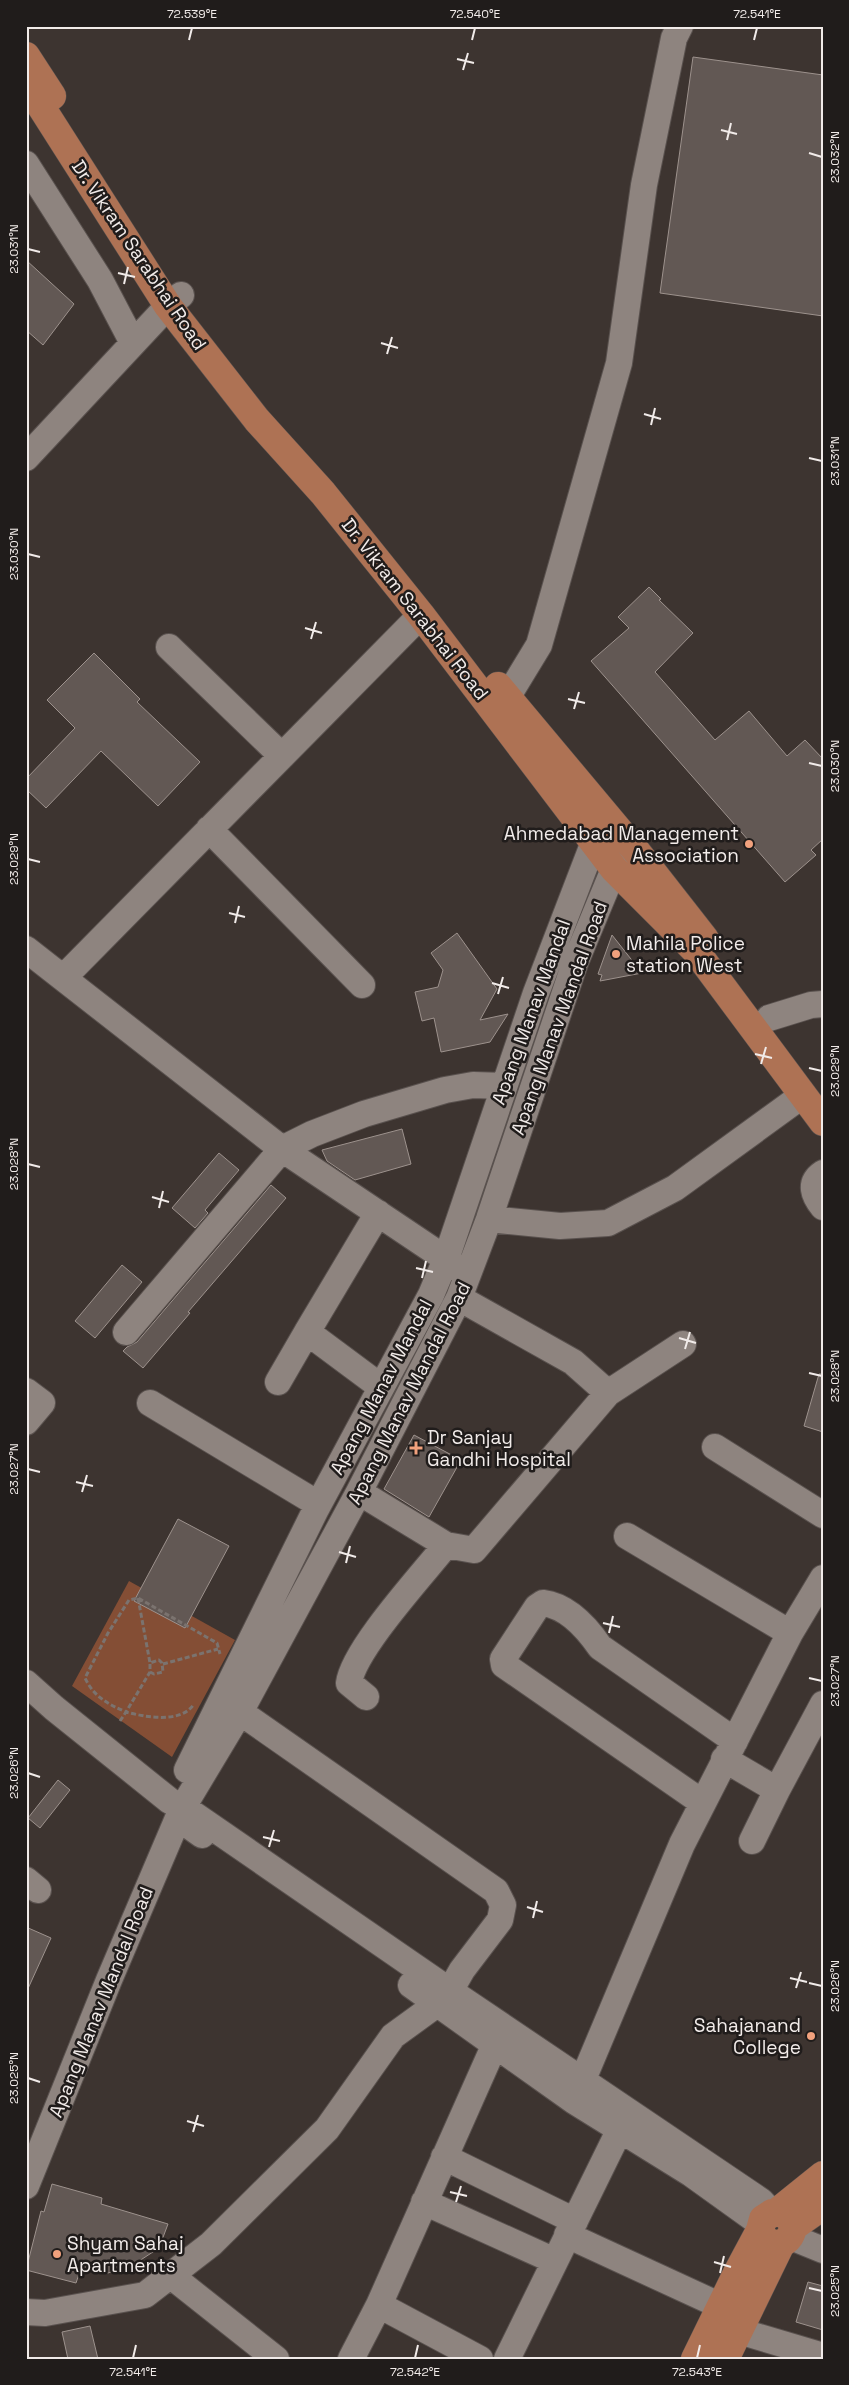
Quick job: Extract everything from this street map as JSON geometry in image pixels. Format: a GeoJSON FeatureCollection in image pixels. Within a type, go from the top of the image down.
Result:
{"type":"FeatureCollection","features":[{"type":"Feature","properties":{"kind":"main road","name":"Dr. Vikram Sarabhai Road"},"geometry":{"type":"LineString","coordinates":[[26,56],[174,300],[203,328],[263,403],[334,484],[503,706],[605,834],[637,852],[769,1018],[813,1093],[823,1122]]}},
{"type":"Feature","properties":{"kind":"main road","name":"Dr. Vikram Sarabhai Road"},"geometry":{"type":"LineString","coordinates":[[26,83],[257,420],[323,493],[422,615],[503,706]]}},
{"type":"Feature","properties":{"kind":"main road","name":"Dr. Vikram Sarabhai Road"},"geometry":{"type":"LineString","coordinates":[[605,834],[614,869],[695,950],[813,1093]]}},
{"type":"Feature","properties":{"kind":"main road"},"geometry":{"type":"LineString","coordinates":[[695,2359],[721,2306],[776,2227],[823,2175]]}},
{"type":"Feature","properties":{"kind":"main road"},"geometry":{"type":"LineString","coordinates":[[725,2359],[739,2331],[776,2227],[823,2206]]}},
{"type":"Feature","properties":{"kind":"street"},"geometry":{"type":"LineString","coordinates":[[503,706],[539,645],[619,363],[644,185],[674,38],[680,26]]}},
{"type":"Feature","properties":{"kind":"street"},"geometry":{"type":"LineString","coordinates":[[26,164],[100,280],[133,343]]}},
{"type":"Feature","properties":{"kind":"street"},"geometry":{"type":"LineString","coordinates":[[26,458],[174,300]]}},
{"type":"Feature","properties":{"kind":"street"},"geometry":{"type":"LineString","coordinates":[[63,978],[422,615]]}},
{"type":"Feature","properties":{"kind":"street"},"geometry":{"type":"LineString","coordinates":[[169,647],[282,756]]}},
{"type":"Feature","properties":{"kind":"street"},"geometry":{"type":"LineString","coordinates":[[209,829],[362,985]]}},
{"type":"Feature","properties":{"kind":"street","name":"Apang Manav Mandal"},"geometry":{"type":"LineString","coordinates":[[26,2139],[172,1808],[317,1507],[432,1295],[446,1259],[536,993],[605,834]]}},
{"type":"Feature","properties":{"kind":"street"},"geometry":{"type":"LineString","coordinates":[[614,869],[637,852]]}},
{"type":"Feature","properties":{"kind":"street","name":"Apang Manav Mandal Road"},"geometry":{"type":"LineString","coordinates":[[26,2186],[109,1980],[172,1808],[240,1712],[359,1492],[463,1288],[490,1219],[575,963],[614,869]]}},
{"type":"Feature","properties":{"kind":"street"},"geometry":{"type":"LineString","coordinates":[[26,949],[282,1149],[446,1259],[463,1288],[573,1362],[608,1393]]}},
{"type":"Feature","properties":{"kind":"street"},"geometry":{"type":"LineString","coordinates":[[769,1018],[810,1005],[823,1004]]}},
{"type":"Feature","properties":{"kind":"street"},"geometry":{"type":"LineString","coordinates":[[126,1332],[282,1149],[312,1134],[364,1114],[445,1090],[473,1085],[504,1086]]}},
{"type":"Feature","properties":{"kind":"street"},"geometry":{"type":"LineString","coordinates":[[490,1219],[560,1226],[608,1223],[675,1188],[813,1093]]}},
{"type":"Feature","properties":{"kind":"street"},"geometry":{"type":"LineString","coordinates":[[823,1174],[814,1184],[813,1190],[823,1207]]}},
{"type":"Feature","properties":{"kind":"street"},"geometry":{"type":"LineString","coordinates":[[278,1382],[378,1213]]}},
{"type":"Feature","properties":{"kind":"street"},"geometry":{"type":"LineString","coordinates":[[307,1332],[381,1387]]}},
{"type":"Feature","properties":{"kind":"street"},"geometry":{"type":"LineString","coordinates":[[359,1492],[446,1545],[474,1550],[608,1393],[682,1344]]}},
{"type":"Feature","properties":{"kind":"street"},"geometry":{"type":"LineString","coordinates":[[26,1391],[42,1403],[26,1422]]}},
{"type":"Feature","properties":{"kind":"street"},"geometry":{"type":"LineString","coordinates":[[150,1403],[342,1523]]}},
{"type":"Feature","properties":{"kind":"street"},"geometry":{"type":"LineString","coordinates":[[715,1447],[823,1515]]}},
{"type":"Feature","properties":{"kind":"street"},"geometry":{"type":"LineString","coordinates":[[627,1536],[790,1633]]}},
{"type":"Feature","properties":{"kind":"street"},"geometry":{"type":"LineString","coordinates":[[366,1697],[349,1683],[350,1674],[374,1633],[446,1545]]}},
{"type":"Feature","properties":{"kind":"street"},"geometry":{"type":"LineString","coordinates":[[578,2091],[682,1844],[790,1633],[823,1578]]}},
{"type":"Feature","properties":{"kind":"street"},"geometry":{"type":"LineString","coordinates":[[703,1803],[504,1665],[503,1659],[537,1607],[543,1603],[554,1604],[588,1629],[600,1647],[777,1790]]}},
{"type":"Feature","properties":{"kind":"street"},"geometry":{"type":"LineString","coordinates":[[26,1683],[172,1808]]}},
{"type":"Feature","properties":{"kind":"street"},"geometry":{"type":"LineString","coordinates":[[26,1702],[172,1808],[578,2091],[620,2129],[776,2227],[823,2250]]}},
{"type":"Feature","properties":{"kind":"street"},"geometry":{"type":"LineString","coordinates":[[752,1841],[823,1704]]}},
{"type":"Feature","properties":{"kind":"street"},"geometry":{"type":"LineString","coordinates":[[26,2312],[45,2313],[145,2295],[211,2244],[327,2129],[393,2036],[443,1997],[500,1920],[503,1905],[496,1892],[240,1712]]}},
{"type":"Feature","properties":{"kind":"street"},"geometry":{"type":"LineString","coordinates":[[443,1997],[495,2044],[578,2091],[761,2201],[776,2227]]}},
{"type":"Feature","properties":{"kind":"street"},"geometry":{"type":"LineString","coordinates":[[351,2359],[378,2305],[495,2044]]}},
{"type":"Feature","properties":{"kind":"street"},"geometry":{"type":"LineString","coordinates":[[507,2359],[620,2129]]}},
{"type":"Feature","properties":{"kind":"street"},"geometry":{"type":"LineString","coordinates":[[444,2157],[571,2228],[721,2306]]}},
{"type":"Feature","properties":{"kind":"street"},"geometry":{"type":"LineString","coordinates":[[424,2202],[555,2261]]}},
{"type":"Feature","properties":{"kind":"street"},"geometry":{"type":"LineString","coordinates":[[170,2276],[276,2359]]}},
{"type":"Feature","properties":{"kind":"street"},"geometry":{"type":"LineString","coordinates":[[378,2305],[477,2358]]}},
{"type":"Feature","properties":{"kind":"street"},"geometry":{"type":"LineString","coordinates":[[739,2331],[823,2356]]}},
{"type":"Feature","properties":{"kind":"path"},"geometry":{"type":"LineString","coordinates":[[120,1722],[150,1672],[138,1598]]}},
{"type":"Feature","properties":{"kind":"path"},"geometry":{"type":"LineString","coordinates":[[196,1698],[192,1707],[173,1716],[149,1718],[126,1712],[107,1704],[91,1691],[85,1678],[108,1633],[129,1600],[138,1598],[217,1643],[220,1655]]}},
{"type":"Feature","properties":{"kind":"path"},"geometry":{"type":"LineString","coordinates":[[163,1664],[218,1649]]}},
{"type":"Feature","properties":{"kind":"path"},"geometry":{"type":"LineString","coordinates":[[150,1663],[159,1660],[163,1664],[163,1672],[159,1674],[150,1672]]}},
{"type":"Feature","properties":{"kind":"shaded area"},"geometry":{"type":"Polygon","coordinates":[[[129,1581],[235,1640],[172,1757],[72,1686],[129,1581]]]}},
{"type":"Feature","properties":{"kind":"building"},"geometry":{"type":"Polygon","coordinates":[[[693,57],[823,75],[823,316],[660,293],[693,57]]]}},
{"type":"Feature","properties":{"kind":"building"},"geometry":{"type":"Polygon","coordinates":[[[26,260],[74,304],[43,345],[26,330],[26,260]]]}},
{"type":"Feature","properties":{"kind":"building"},"geometry":{"type":"Polygon","coordinates":[[[649,587],[661,599],[659,600],[693,633],[655,672],[715,740],[749,711],[787,756],[805,740],[823,759],[823,839],[811,850],[816,855],[785,882],[591,661],[629,628],[618,617],[649,587]]]}},
{"type":"Feature","properties":{"kind":"building"},"geometry":{"type":"Polygon","coordinates":[[[94,653],[140,699],[137,702],[200,762],[158,806],[101,751],[46,808],[26,789],[26,779],[75,728],[47,700],[94,653]]]}},
{"type":"Feature","properties":{"kind":"building"},"geometry":{"type":"Polygon","coordinates":[[[457,933],[497,989],[480,1020],[508,1014],[490,1042],[441,1052],[434,1018],[422,1021],[415,992],[438,987],[443,970],[431,953],[457,933]]]}},
{"type":"Feature","properties":{"kind":"building","name":"Mahila Police station West"},"geometry":{"type":"Polygon","coordinates":[[[612,935],[642,973],[600,981],[602,975],[598,974],[612,935]]]}},
{"type":"Feature","properties":{"kind":"building"},"geometry":{"type":"Polygon","coordinates":[[[402,1129],[411,1164],[355,1180],[327,1161],[322,1150],[402,1129]]]}},
{"type":"Feature","properties":{"kind":"building"},"geometry":{"type":"Polygon","coordinates":[[[219,1153],[239,1170],[205,1210],[208,1213],[195,1228],[172,1208],[219,1153]]]}},
{"type":"Feature","properties":{"kind":"building"},"geometry":{"type":"Polygon","coordinates":[[[271,1185],[286,1198],[188,1312],[190,1313],[143,1368],[123,1351],[137,1342],[271,1185]]]}},
{"type":"Feature","properties":{"kind":"building"},"geometry":{"type":"Polygon","coordinates":[[[122,1265],[142,1282],[95,1338],[75,1321],[122,1265]]]}},
{"type":"Feature","properties":{"kind":"building"},"geometry":{"type":"Polygon","coordinates":[[[819,1374],[823,1374],[823,1432],[804,1426],[819,1374]]]}},
{"type":"Feature","properties":{"kind":"building"},"geometry":{"type":"Polygon","coordinates":[[[414,1435],[461,1460],[429,1517],[384,1489],[414,1435]]]}},
{"type":"Feature","properties":{"kind":"building"},"geometry":{"type":"Polygon","coordinates":[[[178,1519],[229,1546],[185,1628],[134,1601],[178,1519]]]}},
{"type":"Feature","properties":{"kind":"building"},"geometry":{"type":"Polygon","coordinates":[[[58,1780],[70,1790],[40,1828],[28,1818],[58,1780]]]}},
{"type":"Feature","properties":{"kind":"building"},"geometry":{"type":"Polygon","coordinates":[[[26,1927],[51,1938],[26,1993],[26,1927]]]}},
{"type":"Feature","properties":{"kind":"building"},"geometry":{"type":"Polygon","coordinates":[[[52,2184],[102,2198],[101,2204],[168,2224],[159,2248],[133,2265],[108,2273],[81,2268],[76,2283],[26,2270],[41,2211],[44,2212],[52,2184]]]}},
{"type":"Feature","properties":{"kind":"building"},"geometry":{"type":"Polygon","coordinates":[[[808,2282],[823,2286],[823,2330],[796,2322],[808,2282]]]}},
{"type":"Feature","properties":{"kind":"building"},"geometry":{"type":"Polygon","coordinates":[[[90,2326],[98,2359],[68,2359],[62,2332],[90,2326]]]}},
{"type":"Feature","properties":{"kind":"place","name":"Ahmedabad Management Association"},"geometry":{"type":"Point","coordinates":[749,844]}},
{"type":"Feature","properties":{"kind":"place","name":"Mahila Police station West"},"geometry":{"type":"Point","coordinates":[616,954]}},
{"type":"Feature","properties":{"kind":"place","name":"Dr Sanjay Gandhi Hospital"},"geometry":{"type":"Point","coordinates":[416,1448]}},
{"type":"Feature","properties":{"kind":"place","name":"Sahajanand College"},"geometry":{"type":"Point","coordinates":[811,2036]}},
{"type":"Feature","properties":{"kind":"place","name":"Shyam Sahaj Apartments"},"geometry":{"type":"Point","coordinates":[57,2254]}}]}
